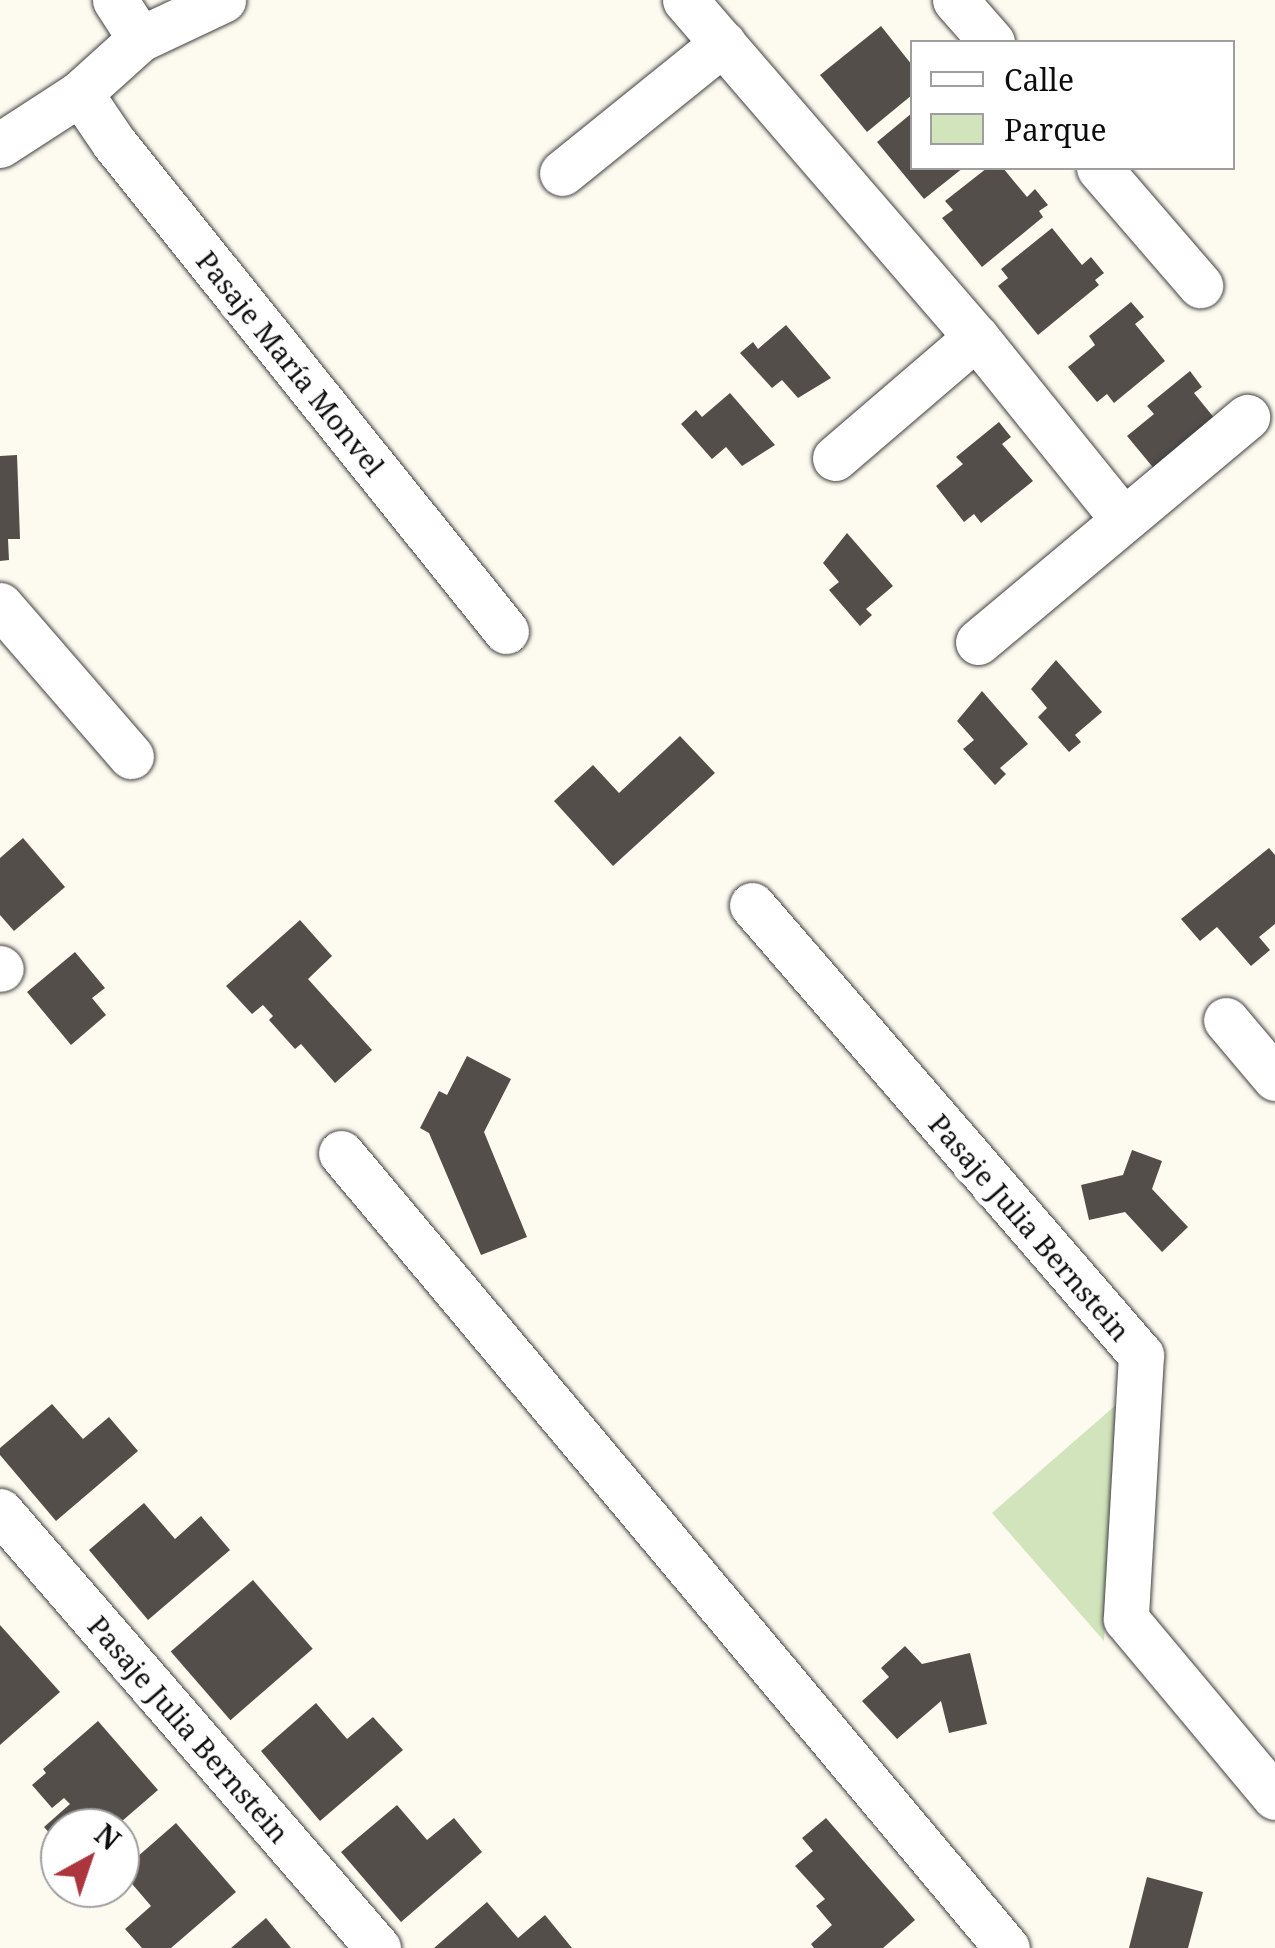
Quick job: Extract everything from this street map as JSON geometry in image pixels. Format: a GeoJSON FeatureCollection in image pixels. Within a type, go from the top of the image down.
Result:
{"type":"FeatureCollection","features":[{"type":"Feature","properties":{"kind":"street"},"geometry":{"type":"LineString","coordinates":[[114,0],[140,39]]}},
{"type":"Feature","properties":{"kind":"street"},"geometry":{"type":"LineString","coordinates":[[0,145],[80,93],[140,39],[224,0]]}},
{"type":"Feature","properties":{"kind":"street"},"geometry":{"type":"LineString","coordinates":[[686,0],[976,337],[1123,519]]}},
{"type":"Feature","properties":{"kind":"street"},"geometry":{"type":"LineString","coordinates":[[956,0],[990,40]]}},
{"type":"Feature","properties":{"kind":"street"},"geometry":{"type":"LineString","coordinates":[[562,173],[723,43]]}},
{"type":"Feature","properties":{"kind":"street","name":"Pasaje María Monvel"},"geometry":{"type":"LineString","coordinates":[[80,93],[114,143],[506,631]]}},
{"type":"Feature","properties":{"kind":"street"},"geometry":{"type":"LineString","coordinates":[[1101,170],[1200,285]]}},
{"type":"Feature","properties":{"kind":"street"},"geometry":{"type":"LineString","coordinates":[[835,458],[976,337]]}},
{"type":"Feature","properties":{"kind":"street"},"geometry":{"type":"LineString","coordinates":[[978,642],[1247,417]]}},
{"type":"Feature","properties":{"kind":"street"},"geometry":{"type":"LineString","coordinates":[[0,605],[131,756]]}},
{"type":"Feature","properties":{"kind":"street","name":"Pasaje Julia Bernstein"},"geometry":{"type":"LineString","coordinates":[[752,905],[1141,1355],[1126,1619],[1275,1797]]}},
{"type":"Feature","properties":{"kind":"street"},"geometry":{"type":"LineString","coordinates":[[1226,1020],[1275,1078]]}},
{"type":"Feature","properties":{"kind":"street"},"geometry":{"type":"LineString","coordinates":[[340,1153],[1007,1948]]}},
{"type":"Feature","properties":{"kind":"street","name":"Pasaje Julia Bernstein"},"geometry":{"type":"LineString","coordinates":[[0,1510],[378,1948]]}},
{"type":"Feature","properties":{"kind":"green space"},"geometry":{"type":"Polygon","coordinates":[[[1117,1404],[1104,1641],[992,1513],[1117,1404]]]}},
{"type":"Feature","properties":{"kind":"building"},"geometry":{"type":"Polygon","coordinates":[[[881,26],[910,62],[910,97],[867,132],[820,75],[881,26]]]}},
{"type":"Feature","properties":{"kind":"building"},"geometry":{"type":"Polygon","coordinates":[[[910,115],[910,170],[960,170],[924,199],[877,142],[910,115]]]}},
{"type":"Feature","properties":{"kind":"building"},"geometry":{"type":"Polygon","coordinates":[[[984,170],[1005,170],[1027,197],[1035,189],[1048,205],[1039,211],[1043,217],[982,267],[942,218],[953,210],[945,201],[984,170]]]}},
{"type":"Feature","properties":{"kind":"building"},"geometry":{"type":"Polygon","coordinates":[[[1052,228],[1082,265],[1091,257],[1104,273],[1095,280],[1099,285],[1038,335],[998,286],[1008,278],[1001,269],[1052,228]]]}},
{"type":"Feature","properties":{"kind":"building"},"geometry":{"type":"Polygon","coordinates":[[[1131,302],[1144,317],[1135,324],[1165,361],[1114,403],[1107,394],[1097,402],[1068,367],[1095,345],[1089,336],[1131,302]]]}},
{"type":"Feature","properties":{"kind":"building"},"geometry":{"type":"Polygon","coordinates":[[[786,325],[831,378],[798,398],[782,380],[772,388],[740,353],[753,342],[758,349],[786,325]]]}},
{"type":"Feature","properties":{"kind":"building"},"geometry":{"type":"Polygon","coordinates":[[[1190,371],[1202,387],[1194,393],[1224,430],[1156,471],[1127,436],[1154,414],[1147,406],[1190,371]]]}},
{"type":"Feature","properties":{"kind":"building"},"geometry":{"type":"Polygon","coordinates":[[[730,393],[775,445],[742,466],[726,447],[712,459],[681,424],[696,410],[702,417],[730,393]]]}},
{"type":"Feature","properties":{"kind":"building"},"geometry":{"type":"Polygon","coordinates":[[[999,422],[1011,437],[1002,444],[1033,481],[981,523],[974,514],[964,522],[936,486],[963,464],[956,457],[999,422]]]}},
{"type":"Feature","properties":{"kind":"building"},"geometry":{"type":"Polygon","coordinates":[[[17,455],[20,539],[8,539],[9,560],[0,561],[0,456],[17,455]]]}},
{"type":"Feature","properties":{"kind":"building"},"geometry":{"type":"Polygon","coordinates":[[[847,533],[893,586],[866,609],[872,615],[860,626],[829,590],[839,582],[823,563],[847,533]]]}},
{"type":"Feature","properties":{"kind":"building"},"geometry":{"type":"Polygon","coordinates":[[[1056,660],[1102,712],[1075,735],[1081,742],[1069,752],[1038,717],[1047,708],[1031,689],[1056,660]]]}},
{"type":"Feature","properties":{"kind":"building"},"geometry":{"type":"Polygon","coordinates":[[[982,691],[1028,744],[1000,768],[1006,774],[995,785],[963,749],[974,740],[957,721],[982,691]]]}},
{"type":"Feature","properties":{"kind":"building"},"geometry":{"type":"Polygon","coordinates":[[[680,736],[715,773],[613,866],[554,801],[593,765],[619,793],[680,736]]]}},
{"type":"Feature","properties":{"kind":"building"},"geometry":{"type":"Polygon","coordinates":[[[23,838],[65,887],[14,931],[0,915],[0,858],[23,838]]]}},
{"type":"Feature","properties":{"kind":"building"},"geometry":{"type":"Polygon","coordinates":[[[1269,848],[1275,855],[1275,924],[1259,937],[1270,950],[1251,966],[1217,927],[1200,941],[1181,919],[1269,848]]]}},
{"type":"Feature","properties":{"kind":"building"},"geometry":{"type":"Polygon","coordinates":[[[300,920],[332,956],[308,979],[372,1050],[335,1083],[301,1044],[295,1049],[269,1020],[273,1016],[263,1005],[252,1014],[226,986],[300,920]]]}},
{"type":"Feature","properties":{"kind":"building"},"geometry":{"type":"Polygon","coordinates":[[[75,952],[105,988],[92,998],[106,1015],[71,1045],[27,992],[75,952]]]}},
{"type":"Feature","properties":{"kind":"building"},"geometry":{"type":"Polygon","coordinates":[[[467,1056],[511,1079],[484,1132],[527,1237],[481,1255],[429,1133],[420,1128],[439,1091],[447,1095],[467,1056]]]}},
{"type":"Feature","properties":{"kind":"building"},"geometry":{"type":"Polygon","coordinates":[[[1132,1150],[1162,1161],[1152,1189],[1188,1227],[1162,1252],[1125,1212],[1089,1220],[1081,1185],[1123,1175],[1132,1150]]]}},
{"type":"Feature","properties":{"kind":"building"},"geometry":{"type":"Polygon","coordinates":[[[52,1404],[83,1439],[109,1417],[138,1451],[56,1521],[0,1455],[0,1448],[52,1404]]]}},
{"type":"Feature","properties":{"kind":"building"},"geometry":{"type":"Polygon","coordinates":[[[144,1503],[175,1539],[201,1516],[230,1550],[148,1620],[89,1550],[144,1503]]]}},
{"type":"Feature","properties":{"kind":"building"},"geometry":{"type":"Polygon","coordinates":[[[253,1580],[313,1649],[230,1720],[171,1652],[253,1580]]]}},
{"type":"Feature","properties":{"kind":"building"},"geometry":{"type":"Polygon","coordinates":[[[0,1625],[60,1692],[0,1745],[0,1625]]]}},
{"type":"Feature","properties":{"kind":"building"},"geometry":{"type":"Polygon","coordinates":[[[905,1646],[922,1664],[970,1653],[987,1724],[949,1733],[941,1701],[897,1739],[862,1701],[889,1677],[881,1668],[905,1646]]]}},
{"type":"Feature","properties":{"kind":"building"},"geometry":{"type":"Polygon","coordinates":[[[316,1703],[347,1739],[373,1717],[403,1750],[320,1821],[261,1751],[316,1703]]]}},
{"type":"Feature","properties":{"kind":"building"},"geometry":{"type":"Polygon","coordinates":[[[98,1721],[158,1790],[137,1808],[65,1808],[70,1804],[64,1798],[52,1808],[32,1785],[46,1773],[43,1769],[98,1721]]]}},
{"type":"Feature","properties":{"kind":"building"},"geometry":{"type":"Polygon","coordinates":[[[397,1805],[427,1840],[454,1818],[482,1852],[401,1922],[341,1852],[397,1805]]]}},
{"type":"Feature","properties":{"kind":"building"},"geometry":{"type":"Polygon","coordinates":[[[826,1818],[915,1920],[883,1948],[814,1948],[811,1944],[832,1925],[816,1906],[825,1899],[795,1866],[813,1851],[802,1838],[826,1818]]]}},
{"type":"Feature","properties":{"kind":"building"},"geometry":{"type":"Polygon","coordinates":[[[176,1823],[236,1892],[171,1948],[142,1948],[125,1929],[151,1906],[140,1893],[140,1854],[176,1823]]]}},
{"type":"Feature","properties":{"kind":"building"},"geometry":{"type":"Polygon","coordinates":[[[1147,1877],[1203,1892],[1188,1948],[1129,1948],[1147,1877]]]}},
{"type":"Feature","properties":{"kind":"building"},"geometry":{"type":"Polygon","coordinates":[[[487,1902],[518,1938],[545,1915],[572,1948],[434,1948],[487,1902]]]}},
{"type":"Feature","properties":{"kind":"building"},"geometry":{"type":"Polygon","coordinates":[[[266,1918],[291,1948],[231,1948],[266,1918]]]}}]}
